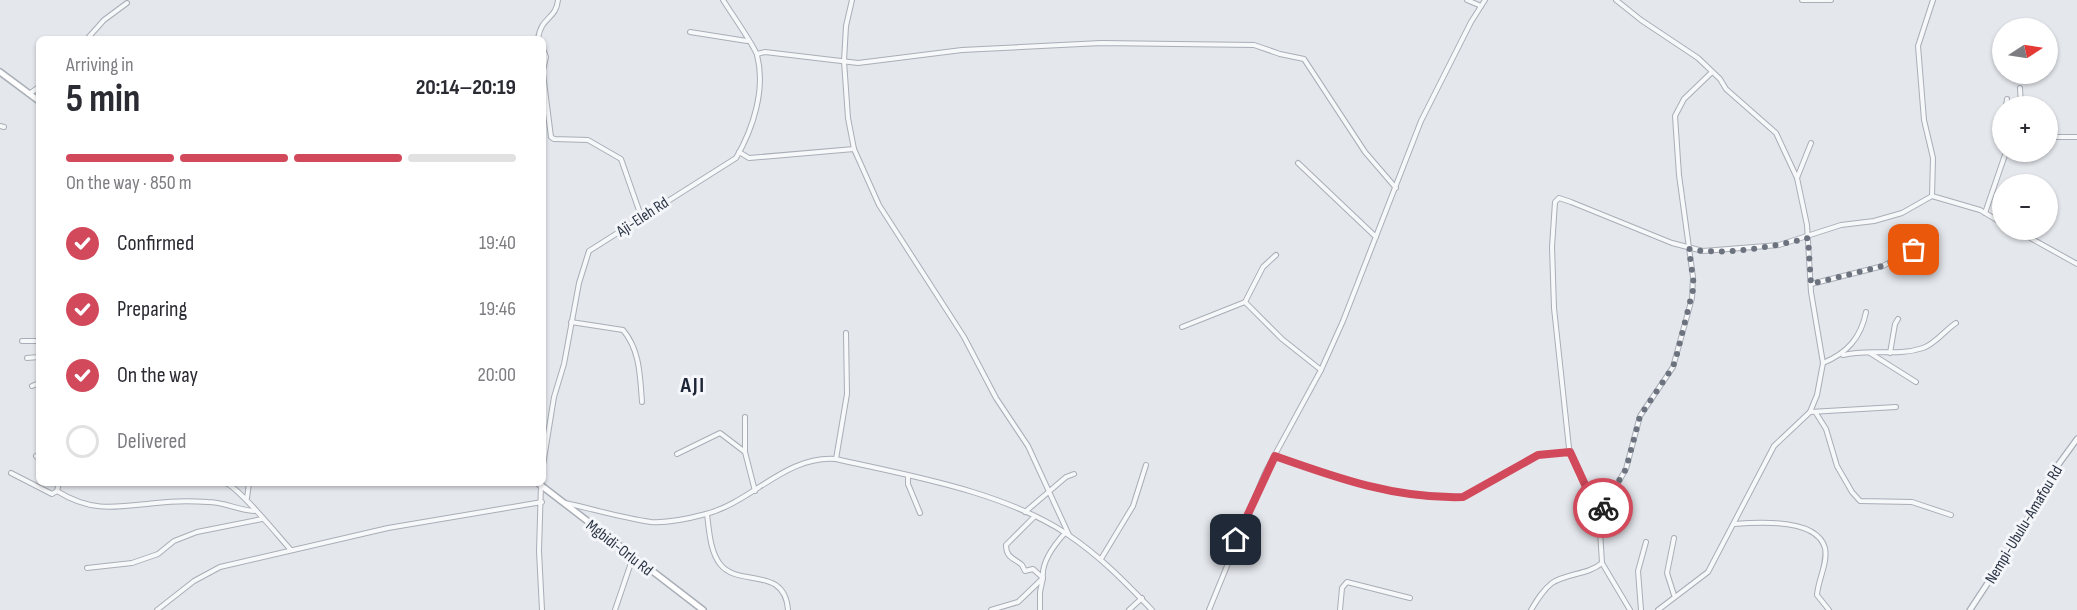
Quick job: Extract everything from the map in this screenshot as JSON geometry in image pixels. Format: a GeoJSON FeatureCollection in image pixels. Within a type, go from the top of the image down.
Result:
{"type":"FeatureCollection","features":[{"type":"Feature","properties":{"kind":"main road"},"geometry":{"type":"LineString","coordinates":[[0,72],[36,100]]}},
{"type":"Feature","properties":{"kind":"main road","name":"Mgbidi-Orlu Rd"},"geometry":{"type":"LineString","coordinates":[[543,486],[703,610]]}},
{"type":"Feature","properties":{"kind":"street"},"geometry":{"type":"LineString","coordinates":[[538,36],[540,25],[556,10],[558,0]]}},
{"type":"Feature","properties":{"kind":"street"},"geometry":{"type":"LineString","coordinates":[[723,0],[757,54],[765,51],[858,63],[962,50],[1101,43],[1254,45],[1304,59],[1365,152],[1396,188]]}},
{"type":"Feature","properties":{"kind":"street"},"geometry":{"type":"LineString","coordinates":[[852,0],[846,26],[844,61],[848,118],[854,149],[879,205],[964,337],[996,398],[1028,446],[1067,534]]}},
{"type":"Feature","properties":{"kind":"street"},"geometry":{"type":"LineString","coordinates":[[1467,0],[1481,6]]}},
{"type":"Feature","properties":{"kind":"street"},"geometry":{"type":"LineString","coordinates":[[1209,610],[1243,523],[1275,456],[1322,370],[1421,121],[1485,0]]}},
{"type":"Feature","properties":{"kind":"street"},"geometry":{"type":"LineString","coordinates":[[1616,0],[1641,20],[1698,58],[1711,74],[1776,133],[1797,178],[1808,238],[1811,284],[1823,363],[1818,395],[1810,412],[1774,446],[1708,572],[1674,595],[1658,610]]}},
{"type":"Feature","properties":{"kind":"street"},"geometry":{"type":"LineString","coordinates":[[1802,0],[1831,0]]}},
{"type":"Feature","properties":{"kind":"street"},"geometry":{"type":"LineString","coordinates":[[1932,196],[1933,158],[1924,120],[1918,46],[1933,0]]}},
{"type":"Feature","properties":{"kind":"street"},"geometry":{"type":"LineString","coordinates":[[90,36],[104,20],[127,3]]}},
{"type":"Feature","properties":{"kind":"street"},"geometry":{"type":"LineString","coordinates":[[690,32],[747,41]]}},
{"type":"Feature","properties":{"kind":"street","name":"Aji-Eleh Rd"},"geometry":{"type":"LineString","coordinates":[[546,446],[554,397],[564,364],[571,322],[589,251],[736,158],[747,139],[756,109],[757,54]]}},
{"type":"Feature","properties":{"kind":"street"},"geometry":{"type":"LineString","coordinates":[[1599,515],[1626,469],[1640,416],[1673,367],[1677,354],[1694,286],[1678,175],[1675,116],[1683,99],[1711,74]]}},
{"type":"Feature","properties":{"kind":"street"},"geometry":{"type":"LineString","coordinates":[[2020,88],[2020,96]]}},
{"type":"Feature","properties":{"kind":"street"},"geometry":{"type":"LineString","coordinates":[[29,94],[36,89]]}},
{"type":"Feature","properties":{"kind":"street"},"geometry":{"type":"LineString","coordinates":[[546,96],[551,137],[588,140],[621,159],[641,216]]}},
{"type":"Feature","properties":{"kind":"street"},"geometry":{"type":"LineString","coordinates":[[2058,137],[2077,137]]}},
{"type":"Feature","properties":{"kind":"street"},"geometry":{"type":"LineString","coordinates":[[1797,178],[1811,143]]}},
{"type":"Feature","properties":{"kind":"street"},"geometry":{"type":"LineString","coordinates":[[739,152],[749,158],[854,149]]}},
{"type":"Feature","properties":{"kind":"street"},"geometry":{"type":"LineString","coordinates":[[1985,213],[2003,162]]}},
{"type":"Feature","properties":{"kind":"street"},"geometry":{"type":"LineString","coordinates":[[1298,164],[1376,237]]}},
{"type":"Feature","properties":{"kind":"street"},"geometry":{"type":"LineString","coordinates":[[1630,610],[1602,563],[1599,515],[1570,452],[1554,308],[1552,247],[1555,201],[1559,198],[1571,202],[1689,249],[1703,251],[1779,245],[1808,238],[1841,225],[1874,221],[1902,213],[1932,196],[1992,217]]}},
{"type":"Feature","properties":{"kind":"street"},"geometry":{"type":"LineString","coordinates":[[2034,240],[2077,264]]}},
{"type":"Feature","properties":{"kind":"street"},"geometry":{"type":"LineString","coordinates":[[1811,284],[1883,266],[1922,244]]}},
{"type":"Feature","properties":{"kind":"street"},"geometry":{"type":"LineString","coordinates":[[1182,327],[1245,302],[1263,267],[1276,255]]}},
{"type":"Feature","properties":{"kind":"street"},"geometry":{"type":"LineString","coordinates":[[1245,302],[1282,339],[1322,370]]}},
{"type":"Feature","properties":{"kind":"street"},"geometry":{"type":"LineString","coordinates":[[1844,354],[1858,333],[1866,312]]}},
{"type":"Feature","properties":{"kind":"street"},"geometry":{"type":"LineString","coordinates":[[1890,353],[1895,324],[1898,320]]}},
{"type":"Feature","properties":{"kind":"street"},"geometry":{"type":"LineString","coordinates":[[571,322],[623,330],[634,346],[638,358],[642,402]]}},
{"type":"Feature","properties":{"kind":"street"},"geometry":{"type":"LineString","coordinates":[[1823,363],[1844,354],[1866,350],[1890,353],[1925,348],[1956,323]]}},
{"type":"Feature","properties":{"kind":"street"},"geometry":{"type":"LineString","coordinates":[[836,459],[847,394],[846,333]]}},
{"type":"Feature","properties":{"kind":"street"},"geometry":{"type":"LineString","coordinates":[[22,341],[36,341]]}},
{"type":"Feature","properties":{"kind":"street"},"geometry":{"type":"LineString","coordinates":[[1866,350],[1916,382]]}},
{"type":"Feature","properties":{"kind":"street"},"geometry":{"type":"LineString","coordinates":[[27,358],[36,357]]}},
{"type":"Feature","properties":{"kind":"street"},"geometry":{"type":"LineString","coordinates":[[32,386],[36,384]]}},
{"type":"Feature","properties":{"kind":"street"},"geometry":{"type":"LineString","coordinates":[[1810,412],[1896,407]]}},
{"type":"Feature","properties":{"kind":"street"},"geometry":{"type":"LineString","coordinates":[[1816,412],[1826,429],[1837,466],[1860,501],[1912,502],[1951,515]]}},
{"type":"Feature","properties":{"kind":"street"},"geometry":{"type":"LineString","coordinates":[[745,417],[745,452],[755,491]]}},
{"type":"Feature","properties":{"kind":"street"},"geometry":{"type":"LineString","coordinates":[[677,453],[720,433],[745,452]]}},
{"type":"Feature","properties":{"kind":"street","name":"Nempi-Ubulu-Amafou Rd"},"geometry":{"type":"LineString","coordinates":[[1970,610],[2018,537],[2050,476],[2077,439]]}},
{"type":"Feature","properties":{"kind":"street"},"geometry":{"type":"LineString","coordinates":[[1275,456],[1345,481],[1395,493],[1463,497],[1538,455],[1570,452]]}},
{"type":"Feature","properties":{"kind":"street"},"geometry":{"type":"LineString","coordinates":[[564,502],[653,522],[707,514],[755,491],[791,467],[823,458],[836,459],[959,489],[1025,512],[1067,534],[1101,559],[1152,610]]}},
{"type":"Feature","properties":{"kind":"street"},"geometry":{"type":"LineString","coordinates":[[1101,559],[1133,506],[1146,465]]}},
{"type":"Feature","properties":{"kind":"street"},"geometry":{"type":"LineString","coordinates":[[11,472],[36,486]]}},
{"type":"Feature","properties":{"kind":"street"},"geometry":{"type":"LineString","coordinates":[[1025,512],[1066,477],[1074,474]]}},
{"type":"Feature","properties":{"kind":"street"},"geometry":{"type":"LineString","coordinates":[[908,477],[908,484],[920,513]]}},
{"type":"Feature","properties":{"kind":"street"},"geometry":{"type":"LineString","coordinates":[[37,486],[48,492],[57,491],[76,503],[86,505],[117,508],[167,502],[222,502],[254,511]]}},
{"type":"Feature","properties":{"kind":"street"},"geometry":{"type":"LineString","coordinates":[[57,491],[58,486]]}},
{"type":"Feature","properties":{"kind":"street"},"geometry":{"type":"LineString","coordinates":[[234,486],[247,498],[254,511],[291,551]]}},
{"type":"Feature","properties":{"kind":"street"},"geometry":{"type":"LineString","coordinates":[[247,498],[249,486]]}},
{"type":"Feature","properties":{"kind":"street"},"geometry":{"type":"LineString","coordinates":[[540,486],[542,502],[539,551],[542,610]]}},
{"type":"Feature","properties":{"kind":"street"},"geometry":{"type":"LineString","coordinates":[[158,610],[194,581],[220,567],[388,528],[542,502]]}},
{"type":"Feature","properties":{"kind":"street"},"geometry":{"type":"LineString","coordinates":[[707,514],[712,548],[719,563],[732,573],[774,583],[786,598],[788,610]]}},
{"type":"Feature","properties":{"kind":"street"},"geometry":{"type":"LineString","coordinates":[[1034,517],[1006,545],[1006,550],[1013,560],[1022,565],[1025,571],[1033,569],[1043,578]]}},
{"type":"Feature","properties":{"kind":"street"},"geometry":{"type":"LineString","coordinates":[[87,568],[132,563],[155,555],[174,541],[197,532],[262,519]]}},
{"type":"Feature","properties":{"kind":"street"},"geometry":{"type":"LineString","coordinates":[[1734,524],[1768,522],[1790,525],[1821,540],[1825,549],[1825,558],[1817,595],[1829,610]]}},
{"type":"Feature","properties":{"kind":"street"},"geometry":{"type":"LineString","coordinates":[[1040,610],[1042,571],[1053,547],[1067,534]]}},
{"type":"Feature","properties":{"kind":"street"},"geometry":{"type":"LineString","coordinates":[[1674,538],[1667,573],[1674,595]]}},
{"type":"Feature","properties":{"kind":"street"},"geometry":{"type":"LineString","coordinates":[[1641,610],[1638,570],[1646,542]]}},
{"type":"Feature","properties":{"kind":"street"},"geometry":{"type":"LineString","coordinates":[[615,610],[633,557]]}},
{"type":"Feature","properties":{"kind":"street"},"geometry":{"type":"LineString","coordinates":[[1531,610],[1543,591],[1554,582],[1595,569],[1602,563]]}},
{"type":"Feature","properties":{"kind":"street"},"geometry":{"type":"LineString","coordinates":[[991,610],[1018,602],[1043,578]]}},
{"type":"Feature","properties":{"kind":"street"},"geometry":{"type":"LineString","coordinates":[[1340,610],[1342,588],[1347,582],[1410,598]]}},
{"type":"Feature","properties":{"kind":"street"},"geometry":{"type":"LineString","coordinates":[[1129,610],[1142,598]]}},
{"type":"Feature","properties":{"kind":"way so far"},"geometry":{"type":"LineString","coordinates":[[1603,508],[1610,499],[1618,479],[1626,469],[1640,416],[1673,367],[1694,286],[1689,249],[1703,251],[1779,245],[1808,238],[1811,284],[1883,266],[1914,250]]}},
{"type":"Feature","properties":{"kind":"district","name":"AJI"},"geometry":{"type":"Point","coordinates":[693,384]}},
{"type":"Feature","properties":{"kind":"route"},"geometry":{"type":"LineString","coordinates":[[1236,540],[1265,473],[1275,456],[1345,481],[1395,493],[1463,497],[1538,455],[1570,452],[1599,515],[1603,508]]}}]}
